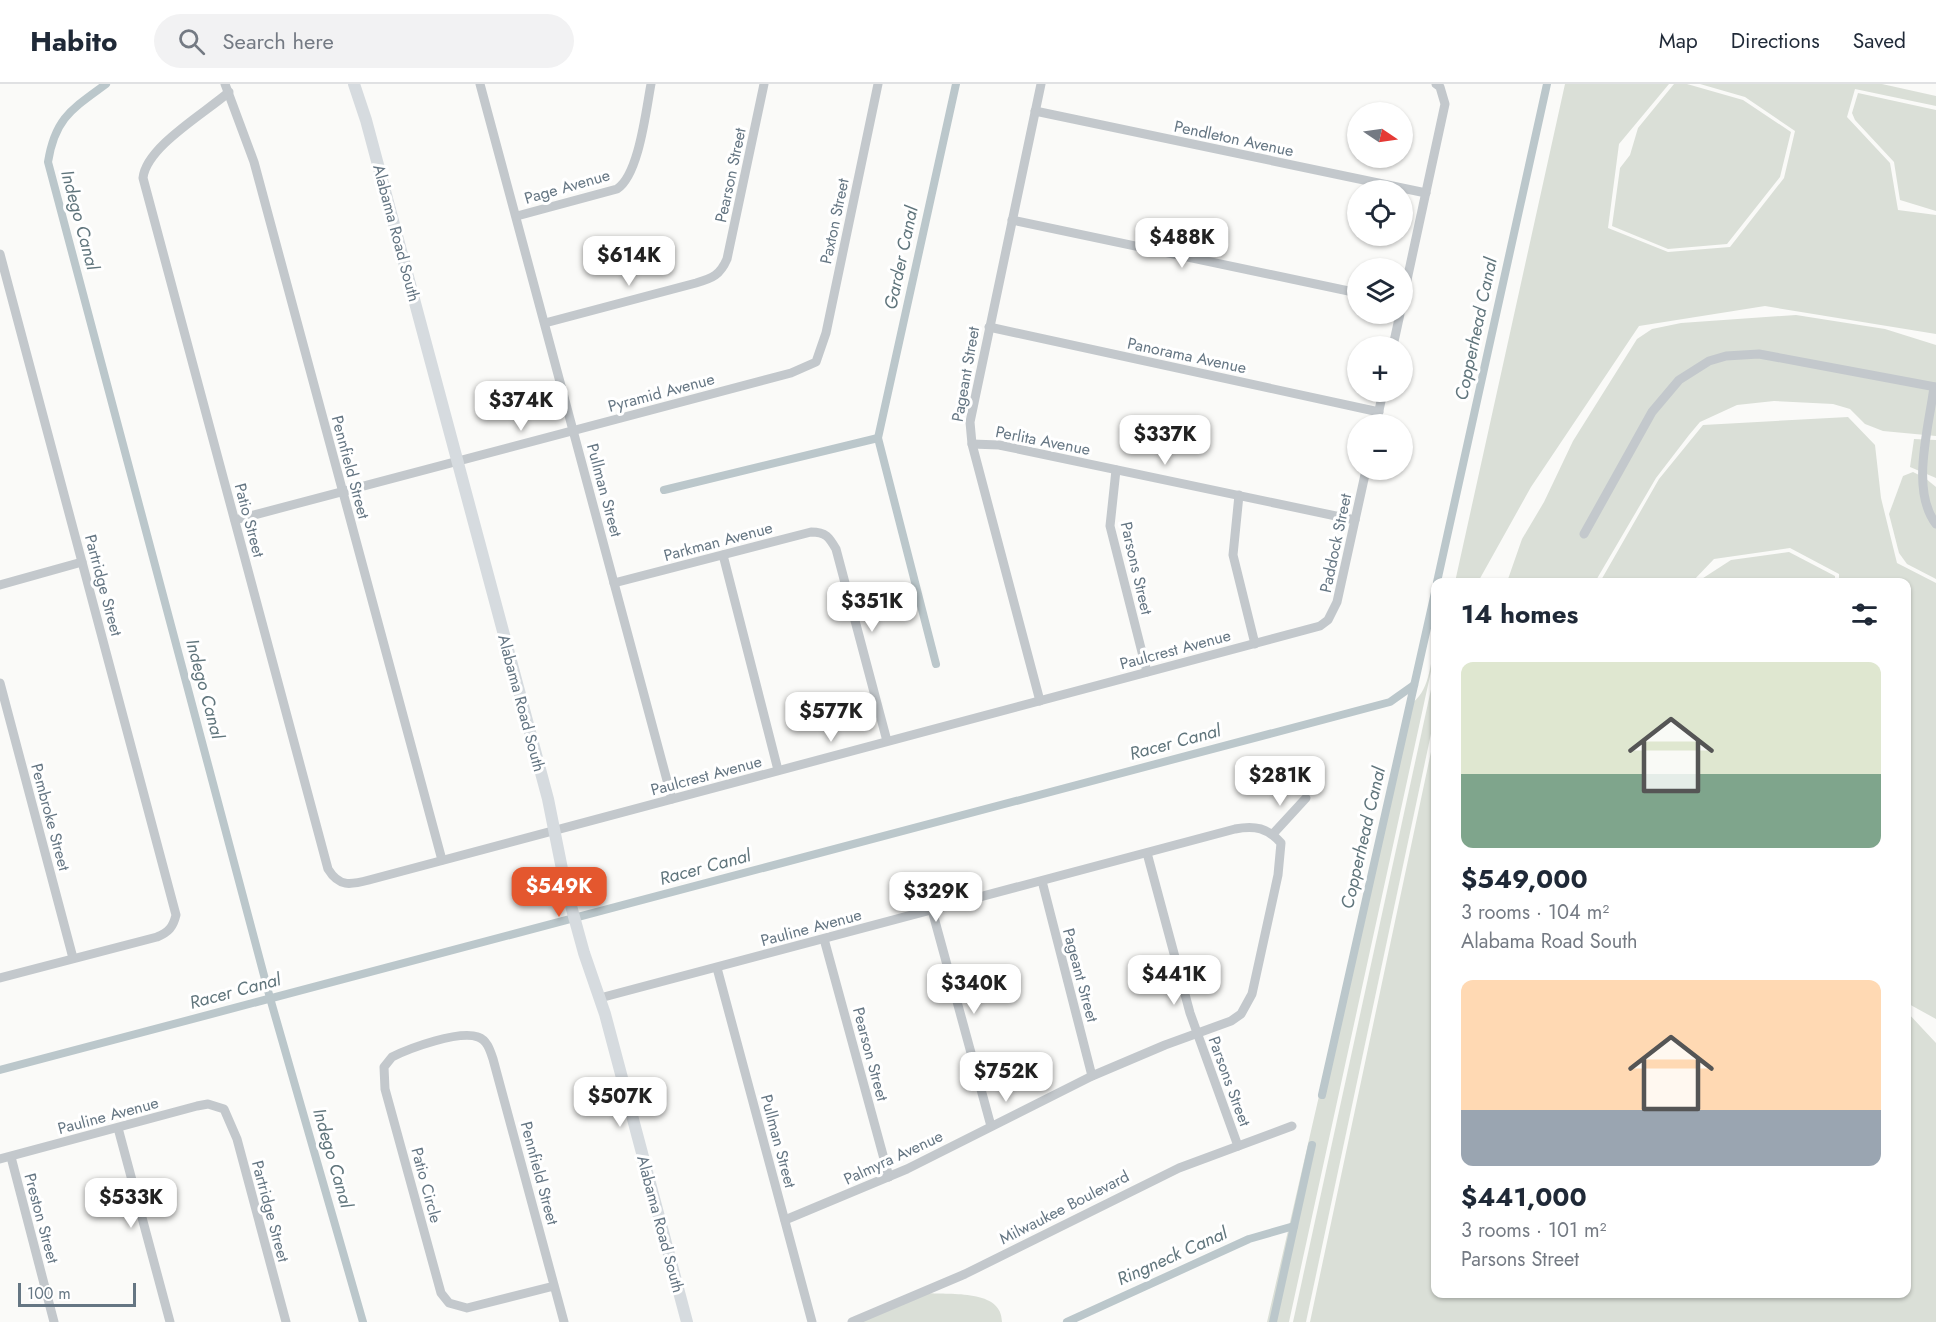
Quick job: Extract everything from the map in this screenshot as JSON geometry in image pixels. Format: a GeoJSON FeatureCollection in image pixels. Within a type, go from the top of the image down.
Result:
{"type":"FeatureCollection","features":[{"type":"Feature","properties":{"kind":"street","name":"Alabama Road South"},"geometry":{"type":"LineString","coordinates":[[354,84],[366,120],[555,831],[569,900],[600,998],[687,1322]]}},
{"type":"Feature","properties":{"kind":"street","name":"Pullman Street"},"geometry":{"type":"LineString","coordinates":[[480,84],[672,799]]}},
{"type":"Feature","properties":{"kind":"street","name":"Page Avenue"},"geometry":{"type":"LineString","coordinates":[[517,216],[617,189],[625,184],[633,168],[651,84]]}},
{"type":"Feature","properties":{"kind":"street","name":"Pearson Street"},"geometry":{"type":"LineString","coordinates":[[545,323],[714,278],[722,272],[727,259],[764,84]]}},
{"type":"Feature","properties":{"kind":"street","name":"Paxton Street"},"geometry":{"type":"LineString","coordinates":[[816,362],[826,333],[878,84]]}},
{"type":"Feature","properties":{"kind":"street","name":"Pageant Street"},"geometry":{"type":"LineString","coordinates":[[1040,701],[972,444],[972,409],[1041,84]]}},
{"type":"Feature","properties":{"kind":"street"},"geometry":{"type":"LineString","coordinates":[[1412,258],[1445,104],[1438,85]]}},
{"type":"Feature","properties":{"kind":"street","name":"Patio Street"},"geometry":{"type":"LineString","coordinates":[[227,88],[156,152],[144,167],[143,178],[328,869],[334,879]]}},
{"type":"Feature","properties":{"kind":"street","name":"Pennfield Street"},"geometry":{"type":"LineString","coordinates":[[227,88],[254,162],[442,860]]}},
{"type":"Feature","properties":{"kind":"street","name":"Pendleton Avenue"},"geometry":{"type":"LineString","coordinates":[[1035,111],[1426,194]]}},
{"type":"Feature","properties":{"kind":"street"},"geometry":{"type":"LineString","coordinates":[[1012,220],[1347,291]]}},
{"type":"Feature","properties":{"kind":"street","name":"Partridge Street"},"geometry":{"type":"LineString","coordinates":[[0,254],[175,905],[174,925],[166,933],[73,958]]}},
{"type":"Feature","properties":{"kind":"street","name":"Panorama Avenue"},"geometry":{"type":"LineString","coordinates":[[989,327],[1379,412]]}},
{"type":"Feature","properties":{"kind":"street"},"geometry":{"type":"LineString","coordinates":[[1584,534],[1652,412],[1679,380],[1709,362],[1726,356],[1759,354],[1935,387],[1922,483],[1926,507],[1936,524]]}},
{"type":"Feature","properties":{"kind":"street","name":"Pyramid Avenue"},"geometry":{"type":"LineString","coordinates":[[235,520],[791,373],[816,362]]}},
{"type":"Feature","properties":{"kind":"street"},"geometry":{"type":"LineString","coordinates":[[1379,412],[1381,402]]}},
{"type":"Feature","properties":{"kind":"street","name":"Perlita Avenue"},"geometry":{"type":"LineString","coordinates":[[972,444],[999,445],[1355,520]]}},
{"type":"Feature","properties":{"kind":"street","name":"Parsons Street"},"geometry":{"type":"LineString","coordinates":[[1116,470],[1110,526],[1147,672]]}},
{"type":"Feature","properties":{"kind":"street","name":"Paddock Street"},"geometry":{"type":"LineString","coordinates":[[1328,620],[1337,602],[1364,480]]}},
{"type":"Feature","properties":{"kind":"street"},"geometry":{"type":"LineString","coordinates":[[1239,495],[1233,555],[1255,644]]}},
{"type":"Feature","properties":{"kind":"street","name":"Parkman Avenue"},"geometry":{"type":"LineString","coordinates":[[614,583],[811,532],[820,532],[829,536],[836,549],[887,741]]}},
{"type":"Feature","properties":{"kind":"street"},"geometry":{"type":"LineString","coordinates":[[723,555],[778,770]]}},
{"type":"Feature","properties":{"kind":"street"},"geometry":{"type":"LineString","coordinates":[[0,585],[82,562]]}},
{"type":"Feature","properties":{"kind":"street","name":"Paulcrest Avenue"},"geometry":{"type":"LineString","coordinates":[[334,879],[343,884],[353,884],[1255,644],[1320,626],[1328,620]]}},
{"type":"Feature","properties":{"kind":"street","name":"Pembroke Street"},"geometry":{"type":"LineString","coordinates":[[0,683],[73,958]]}},
{"type":"Feature","properties":{"kind":"street"},"geometry":{"type":"LineString","coordinates":[[1273,834],[1306,798]]}},
{"type":"Feature","properties":{"kind":"street","name":"Pauline Avenue"},"geometry":{"type":"LineString","coordinates":[[600,998],[1245,827],[1259,827],[1273,834]]}},
{"type":"Feature","properties":{"kind":"street","name":"Palmyra Avenue"},"geometry":{"type":"LineString","coordinates":[[785,1220],[889,1177],[1092,1076],[1196,1032],[1231,1021],[1241,1014],[1252,994],[1278,875],[1281,843],[1273,834]]}},
{"type":"Feature","properties":{"kind":"street","name":"Parsons Street"},"geometry":{"type":"LineString","coordinates":[[1147,853],[1196,1032],[1238,1146]]}},
{"type":"Feature","properties":{"kind":"street","name":"Pageant Street"},"geometry":{"type":"LineString","coordinates":[[1042,881],[1092,1076]]}},
{"type":"Feature","properties":{"kind":"street"},"geometry":{"type":"LineString","coordinates":[[932,910],[991,1126]]}},
{"type":"Feature","properties":{"kind":"street","name":"Pearson Street"},"geometry":{"type":"LineString","coordinates":[[824,939],[889,1177]]}},
{"type":"Feature","properties":{"kind":"street"},"geometry":{"type":"LineString","coordinates":[[0,978],[73,958]]}},
{"type":"Feature","properties":{"kind":"street","name":"Pullman Street"},"geometry":{"type":"LineString","coordinates":[[717,968],[812,1322]]}},
{"type":"Feature","properties":{"kind":"street","name":"Patio Circle"},"geometry":{"type":"LineString","coordinates":[[479,1037],[455,1037],[400,1053],[392,1056],[384,1067],[388,1098],[441,1293],[456,1308],[466,1308],[554,1286]]}},
{"type":"Feature","properties":{"kind":"street","name":"Pennfield Street"},"geometry":{"type":"LineString","coordinates":[[479,1037],[486,1042],[494,1059],[564,1322]]}},
{"type":"Feature","properties":{"kind":"street","name":"Pauline Avenue"},"geometry":{"type":"LineString","coordinates":[[0,1159],[208,1104],[224,1109]]}},
{"type":"Feature","properties":{"kind":"street","name":"Partridge Street"},"geometry":{"type":"LineString","coordinates":[[224,1109],[230,1116],[237,1139],[285,1322]]}},
{"type":"Feature","properties":{"kind":"street","name":"Milwaukee Boulevard"},"geometry":{"type":"LineString","coordinates":[[852,1322],[965,1274],[1144,1184],[1292,1126]]}},
{"type":"Feature","properties":{"kind":"street"},"geometry":{"type":"LineString","coordinates":[[118,1128],[170,1322]]}},
{"type":"Feature","properties":{"kind":"street","name":"Preston Street"},"geometry":{"type":"LineString","coordinates":[[11,1157],[54,1322]]}},
{"type":"Feature","properties":{"kind":"shaded area"},"geometry":{"type":"Polygon","coordinates":[[[1565,84],[1669,84],[1619,144],[1608,228],[1668,252],[1730,247],[1784,178],[1795,131],[1745,97],[1700,84],[1882,84],[1936,96],[1936,106],[1855,89],[1847,117],[1890,163],[1898,210],[1936,215],[1936,334],[1765,306],[1639,326],[1531,487],[1480,578],[1456,578],[1565,84]]]}},
{"type":"Feature","properties":{"kind":"shaded area"},"geometry":{"type":"Polygon","coordinates":[[[1674,84],[1687,84],[1743,100],[1791,132],[1780,177],[1727,244],[1668,249],[1612,226],[1620,168],[1630,155],[1638,128],[1674,84]]]}},
{"type":"Feature","properties":{"kind":"shaded area"},"geometry":{"type":"Polygon","coordinates":[[[1858,93],[1936,110],[1936,211],[1900,200],[1894,162],[1855,120],[1852,113],[1858,93]]]}},
{"type":"Feature","properties":{"kind":"shaded area"},"geometry":{"type":"Polygon","coordinates":[[[1796,315],[1885,329],[1936,345],[1936,436],[1883,431],[1865,424],[1850,409],[1833,404],[1774,401],[1737,405],[1700,422],[1689,435],[1656,478],[1597,578],[1508,578],[1522,539],[1544,502],[1573,441],[1637,339],[1652,329],[1681,323],[1796,315]]]}},
{"type":"Feature","properties":{"kind":"shaded area"},"geometry":{"type":"Polygon","coordinates":[[[1848,417],[1875,445],[1881,498],[1897,563],[1936,583],[1936,1019],[1911,1005],[1911,578],[1839,578],[1839,574],[1790,548],[1714,559],[1696,578],[1602,578],[1659,479],[1703,425],[1848,417]]]}},
{"type":"Feature","properties":{"kind":"shaded area"},"geometry":{"type":"Polygon","coordinates":[[[1914,439],[1936,440],[1936,478],[1910,467],[1914,439]]]}},
{"type":"Feature","properties":{"kind":"shaded area"},"geometry":{"type":"Polygon","coordinates":[[[1913,472],[1936,487],[1936,579],[1907,564],[1899,553],[1889,514],[1903,476],[1913,472]]]}},
{"type":"Feature","properties":{"kind":"shaded area"},"geometry":{"type":"Polygon","coordinates":[[[1789,552],[1835,578],[1703,578],[1731,560],[1789,552]]]}},
{"type":"Feature","properties":{"kind":"shaded area"},"geometry":{"type":"Polygon","coordinates":[[[1431,663],[1431,671],[1289,1322],[1267,1322],[1409,705],[1416,700],[1425,686],[1431,663]]]}},
{"type":"Feature","properties":{"kind":"shaded area"},"geometry":{"type":"Polygon","coordinates":[[[1431,689],[1431,734],[1306,1322],[1293,1322],[1431,689]]]}},
{"type":"Feature","properties":{"kind":"shaded area"},"geometry":{"type":"Polygon","coordinates":[[[1431,752],[1431,1298],[1911,1298],[1911,1016],[1936,1043],[1936,1322],[1310,1322],[1431,752]]]}},
{"type":"Feature","properties":{"kind":"shaded area"},"geometry":{"type":"Polygon","coordinates":[[[927,1293],[961,1294],[985,1299],[1000,1311],[1002,1322],[849,1322],[927,1293]]]}},
{"type":"Feature","properties":{"kind":"waterway","name":"Indego Canal"},"geometry":{"type":"LineString","coordinates":[[106,84],[75,108],[60,125],[48,162],[270,998],[363,1322]]}},
{"type":"Feature","properties":{"kind":"waterway","name":"Garder Canal"},"geometry":{"type":"LineString","coordinates":[[936,664],[878,438],[956,84]]}},
{"type":"Feature","properties":{"kind":"waterway","name":"Copperhead Canal"},"geometry":{"type":"LineString","coordinates":[[1438,578],[1547,84]]}},
{"type":"Feature","properties":{"kind":"waterway","name":"Garder Canal"},"geometry":{"type":"LineString","coordinates":[[664,490],[878,438]]}},
{"type":"Feature","properties":{"kind":"waterway","name":"Copperhead Canal"},"geometry":{"type":"LineString","coordinates":[[1322,1095],[1431,610]]}},
{"type":"Feature","properties":{"kind":"waterway","name":"Racer Canal"},"geometry":{"type":"LineString","coordinates":[[0,1070],[1390,702],[1414,685]]}},
{"type":"Feature","properties":{"kind":"waterway","name":"Copperhead Canal"},"geometry":{"type":"LineString","coordinates":[[1273,1322],[1312,1145]]}},
{"type":"Feature","properties":{"kind":"waterway","name":"Ringneck Canal"},"geometry":{"type":"LineString","coordinates":[[1067,1322],[1249,1239],[1294,1226]]}}]}
